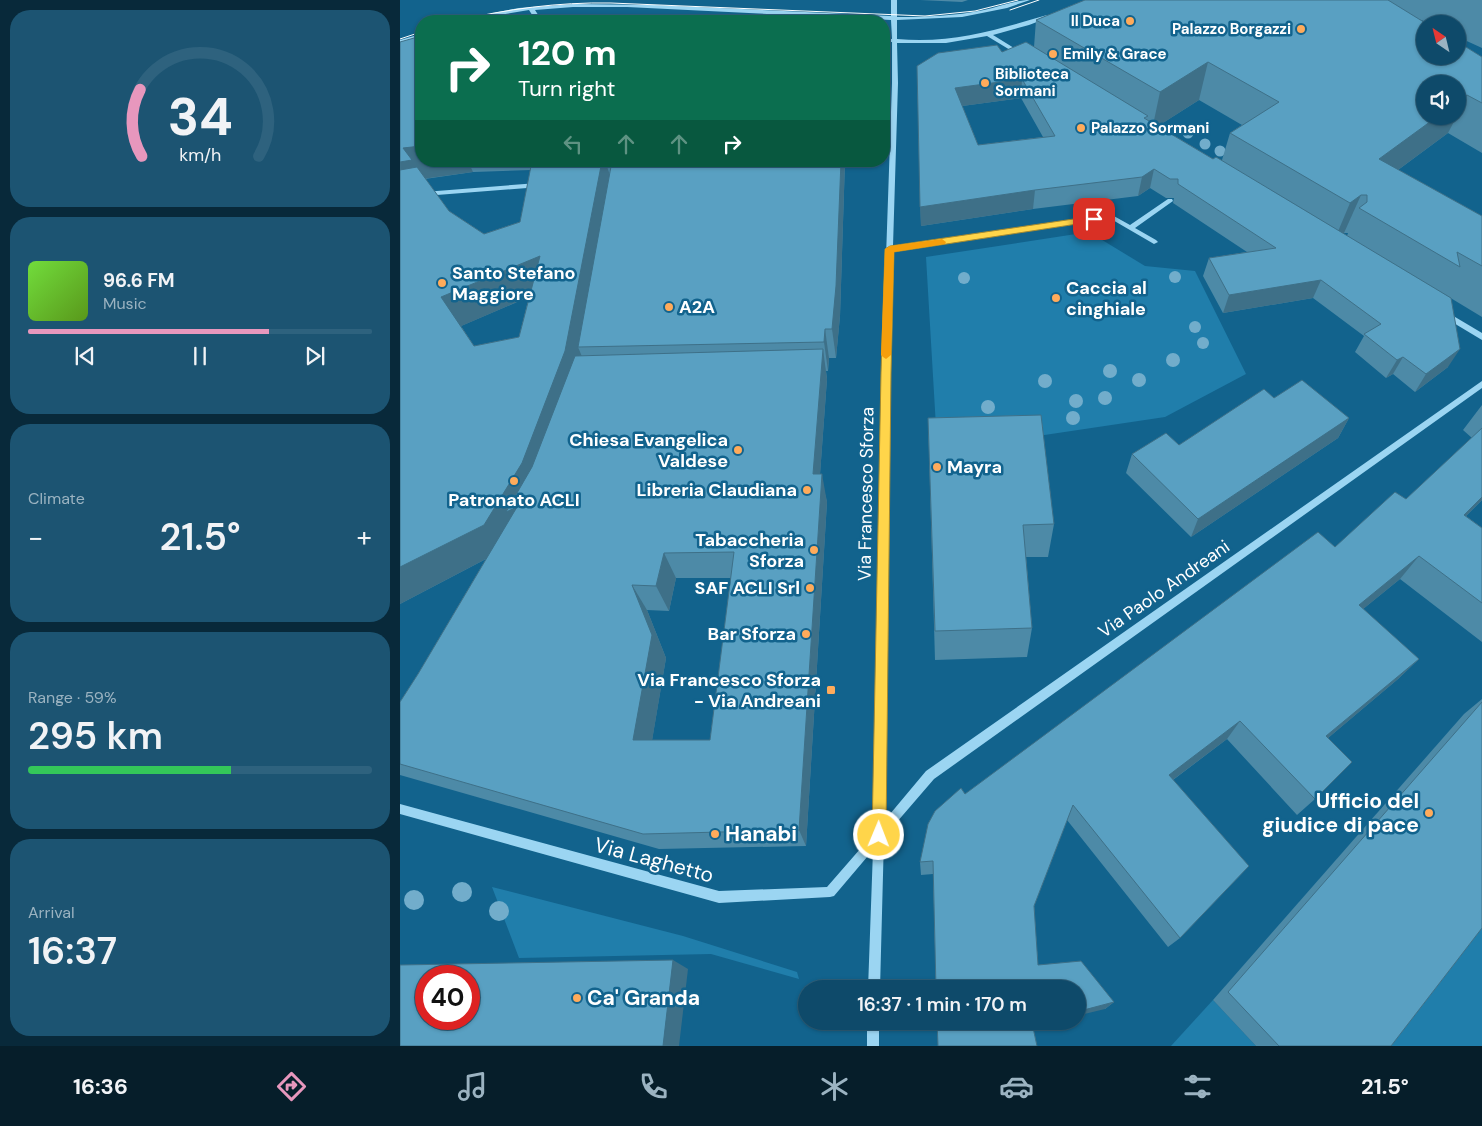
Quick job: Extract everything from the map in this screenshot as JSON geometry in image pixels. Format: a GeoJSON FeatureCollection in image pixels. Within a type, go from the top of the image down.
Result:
{"type":"FeatureCollection","features":[{"type":"Feature","properties":{"kind":"street","name":"Via Francesco Sforza"},"geometry":{"type":"LineString","coordinates":[[874,980],[879,835],[886,373],[895,83],[894,0]]}},
{"type":"Feature","properties":{"kind":"street"},"geometry":{"type":"LineString","coordinates":[[890,18],[962,17],[995,11],[1027,0]]}},
{"type":"Feature","properties":{"kind":"street"},"geometry":{"type":"LineString","coordinates":[[491,15],[608,5],[830,15]]}},
{"type":"Feature","properties":{"kind":"street"},"geometry":{"type":"LineString","coordinates":[[532,10],[535,15]]}},
{"type":"Feature","properties":{"kind":"street"},"geometry":{"type":"LineString","coordinates":[[890,41],[924,44],[989,35],[1054,14]]}},
{"type":"Feature","properties":{"kind":"street"},"geometry":{"type":"LineString","coordinates":[[989,35],[1029,59]]}},
{"type":"Feature","properties":{"kind":"street"},"geometry":{"type":"LineString","coordinates":[[400,42],[415,38]]}},
{"type":"Feature","properties":{"kind":"street"},"geometry":{"type":"LineString","coordinates":[[415,196],[462,190],[550,185]]}},
{"type":"Feature","properties":{"kind":"street"},"geometry":{"type":"LineString","coordinates":[[1130,228],[1170,201]]}},
{"type":"Feature","properties":{"kind":"street"},"geometry":{"type":"LineString","coordinates":[[890,249],[1112,217],[1154,242]]}},
{"type":"Feature","properties":{"kind":"street"},"geometry":{"type":"LineString","coordinates":[[1441,311],[1482,336]]}},
{"type":"Feature","properties":{"kind":"street","name":"Via Paolo Andreani"},"geometry":{"type":"LineString","coordinates":[[879,835],[930,774],[1482,384]]}},
{"type":"Feature","properties":{"kind":"street","name":"Via Laghetto"},"geometry":{"type":"LineString","coordinates":[[400,810],[718,897],[830,892],[879,835]]}},
{"type":"Feature","properties":{"kind":"street"},"geometry":{"type":"LineString","coordinates":[[873,1030],[873,1046]]}},
{"type":"Feature","properties":{"kind":"shaded area"},"geometry":{"type":"Polygon","coordinates":[[[1089,232],[1145,266],[1195,271],[1246,374],[1165,417],[978,445],[937,444],[926,257],[1089,232]]]}},
{"type":"Feature","properties":{"kind":"shaded area"},"geometry":{"type":"Polygon","coordinates":[[[492,887],[683,936],[797,972],[799,979],[711,954],[519,958],[492,887]]]}},
{"type":"Feature","properties":{"kind":"shaded area"},"geometry":{"type":"Polygon","coordinates":[[[1482,903],[1482,1046],[1370,1046],[1482,903]]]}},
{"type":"Feature","properties":{"kind":"shaded area"},"geometry":{"type":"Polygon","coordinates":[[[1213,1000],[1256,1046],[1171,1046],[1213,1000]]]}},
{"type":"Feature","properties":{"kind":"building"},"geometry":{"type":"Polygon","coordinates":[[[1085,0],[1388,0],[1416,17],[1416,65],[1466,65],[1466,47],[1482,57],[1482,103],[1466,96],[1466,75],[1416,75],[1416,125],[1426,125],[1379,159],[1482,216],[1482,266],[1457,252],[1460,267],[1359,208],[1367,202],[1367,195],[1361,195],[1350,203],[1230,133],[1279,102],[1208,62],[1160,92],[1036,20],[1085,0]]]}},
{"type":"Feature","properties":{"kind":"building"},"geometry":{"type":"Polygon","coordinates":[[[415,38],[415,147],[403,148],[412,160],[400,162],[400,42],[415,38]]]}},
{"type":"Feature","properties":{"kind":"building"},"geometry":{"type":"Polygon","coordinates":[[[1026,42],[1148,116],[1144,118],[1213,159],[1216,157],[1451,298],[1460,349],[1426,374],[1403,357],[1397,360],[1364,334],[1381,324],[1321,280],[1229,295],[1209,258],[1276,248],[1178,184],[1178,179],[1170,179],[1154,169],[1142,177],[920,207],[917,66],[938,53],[997,45],[1002,52],[1026,42]],[[1022,79],[955,88],[978,145],[1055,136],[1022,79]]]}},
{"type":"Feature","properties":{"kind":"building"},"geometry":{"type":"Polygon","coordinates":[[[417,167],[449,211],[484,234],[520,222],[531,167],[601,167],[565,351],[522,463],[484,525],[400,567],[400,170],[417,167]],[[540,256],[441,297],[474,346],[519,337],[540,256]]]}},
{"type":"Feature","properties":{"kind":"building"},"geometry":{"type":"Polygon","coordinates":[[[611,167],[841,167],[836,286],[832,329],[825,329],[824,342],[578,347],[611,167]]]}},
{"type":"Feature","properties":{"kind":"building"},"geometry":{"type":"Polygon","coordinates":[[[823,349],[813,474],[822,474],[799,830],[643,834],[400,764],[400,702],[517,507],[506,512],[532,467],[575,356],[823,349]],[[734,552],[664,553],[656,586],[632,585],[652,635],[633,740],[710,740],[734,552]]]}},
{"type":"Feature","properties":{"kind":"building"},"geometry":{"type":"Polygon","coordinates":[[[1302,380],[1349,418],[1198,519],[1132,454],[1166,433],[1179,445],[1264,389],[1274,398],[1302,380]]]}},
{"type":"Feature","properties":{"kind":"building"},"geometry":{"type":"Polygon","coordinates":[[[1041,415],[1054,524],[1023,525],[1032,628],[935,631],[928,418],[1041,415]]]}},
{"type":"Feature","properties":{"kind":"building"},"geometry":{"type":"Polygon","coordinates":[[[1482,428],[1482,497],[1464,515],[1482,528],[1482,603],[1419,556],[1359,605],[1419,659],[1326,736],[1352,762],[1315,799],[1240,721],[1169,775],[1249,866],[1180,938],[1073,805],[1034,906],[1038,965],[1081,961],[1114,1002],[1086,1009],[1086,980],[936,980],[933,861],[920,862],[928,824],[935,811],[961,788],[965,794],[1318,532],[1335,547],[1395,492],[1406,499],[1482,428]]]}},
{"type":"Feature","properties":{"kind":"building","name":"Ufficio del giudice di pace"},"geometry":{"type":"Polygon","coordinates":[[[1482,702],[1482,928],[1391,1046],[1279,1046],[1228,992],[1482,702]]]}},
{"type":"Feature","properties":{"kind":"building","name":"Ca' Granda"},"geometry":{"type":"Polygon","coordinates":[[[673,960],[663,1046],[400,1046],[400,965],[673,960]]]}},
{"type":"Feature","properties":{"kind":"building"},"geometry":{"type":"Polygon","coordinates":[[[937,1030],[1034,1030],[1037,1046],[938,1046],[937,1030]]]}},
{"type":"Feature","properties":{"kind":"tram line"},"geometry":{"type":"LineString","coordinates":[[484,15],[552,5],[611,3],[925,16],[975,11],[1018,0]]}},
{"type":"Feature","properties":{"kind":"tram line"},"geometry":{"type":"LineString","coordinates":[[1010,10],[1039,0]]}},
{"type":"Feature","properties":{"kind":"tram line"},"geometry":{"type":"LineString","coordinates":[[400,39],[415,34]]}},
{"type":"Feature","properties":{"kind":"slow traffic"},"geometry":{"type":"LineString","coordinates":[[886,355],[890,249],[942,242]]}},
{"type":"Feature","properties":{"kind":"place","name":"Il Duca"},"geometry":{"type":"Point","coordinates":[1130,21]}},
{"type":"Feature","properties":{"kind":"place","name":"Palazzo Borgazzi"},"geometry":{"type":"Point","coordinates":[1301,29]}},
{"type":"Feature","properties":{"kind":"place","name":"Emily & Grace"},"geometry":{"type":"Point","coordinates":[1053,54]}},
{"type":"Feature","properties":{"kind":"place","name":"Biblioteca Sormani"},"geometry":{"type":"Point","coordinates":[985,83]}},
{"type":"Feature","properties":{"kind":"place","name":"Palazzo Sormani"},"geometry":{"type":"Point","coordinates":[1081,128]}},
{"type":"Feature","properties":{"kind":"place","name":"Santo Stefano Maggiore"},"geometry":{"type":"Point","coordinates":[442,283]}},
{"type":"Feature","properties":{"kind":"place","name":"Caccia al cinghiale"},"geometry":{"type":"Point","coordinates":[1056,298]}},
{"type":"Feature","properties":{"kind":"place","name":"A2A"},"geometry":{"type":"Point","coordinates":[669,307]}},
{"type":"Feature","properties":{"kind":"place","name":"Chiesa Evangelica Valdese"},"geometry":{"type":"Point","coordinates":[738,450]}},
{"type":"Feature","properties":{"kind":"place","name":"Mayra"},"geometry":{"type":"Point","coordinates":[937,467]}},
{"type":"Feature","properties":{"kind":"place","name":"Patronato ACLI"},"geometry":{"type":"Point","coordinates":[514,481]}},
{"type":"Feature","properties":{"kind":"place","name":"Libreria Claudiana"},"geometry":{"type":"Point","coordinates":[807,490]}},
{"type":"Feature","properties":{"kind":"place","name":"Tabaccheria Sforza"},"geometry":{"type":"Point","coordinates":[814,550]}},
{"type":"Feature","properties":{"kind":"place","name":"SAF ACLI Srl"},"geometry":{"type":"Point","coordinates":[810,588]}},
{"type":"Feature","properties":{"kind":"place","name":"Bar Sforza"},"geometry":{"type":"Point","coordinates":[806,634]}},
{"type":"Feature","properties":{"kind":"place","name":"Via Francesco Sforza - Via Andreani"},"geometry":{"type":"Point","coordinates":[831,690]}},
{"type":"Feature","properties":{"kind":"place","name":"Ufficio del giudice di pace"},"geometry":{"type":"Point","coordinates":[1429,813]}},
{"type":"Feature","properties":{"kind":"place","name":"Hanabi"},"geometry":{"type":"Point","coordinates":[715,834]}},
{"type":"Feature","properties":{"kind":"place","name":"Ca' Granda"},"geometry":{"type":"Point","coordinates":[577,998]}},
{"type":"Feature","properties":{"kind":"route"},"geometry":{"type":"LineString","coordinates":[[879,835],[886,373],[890,249],[1094,219]]}}]}
